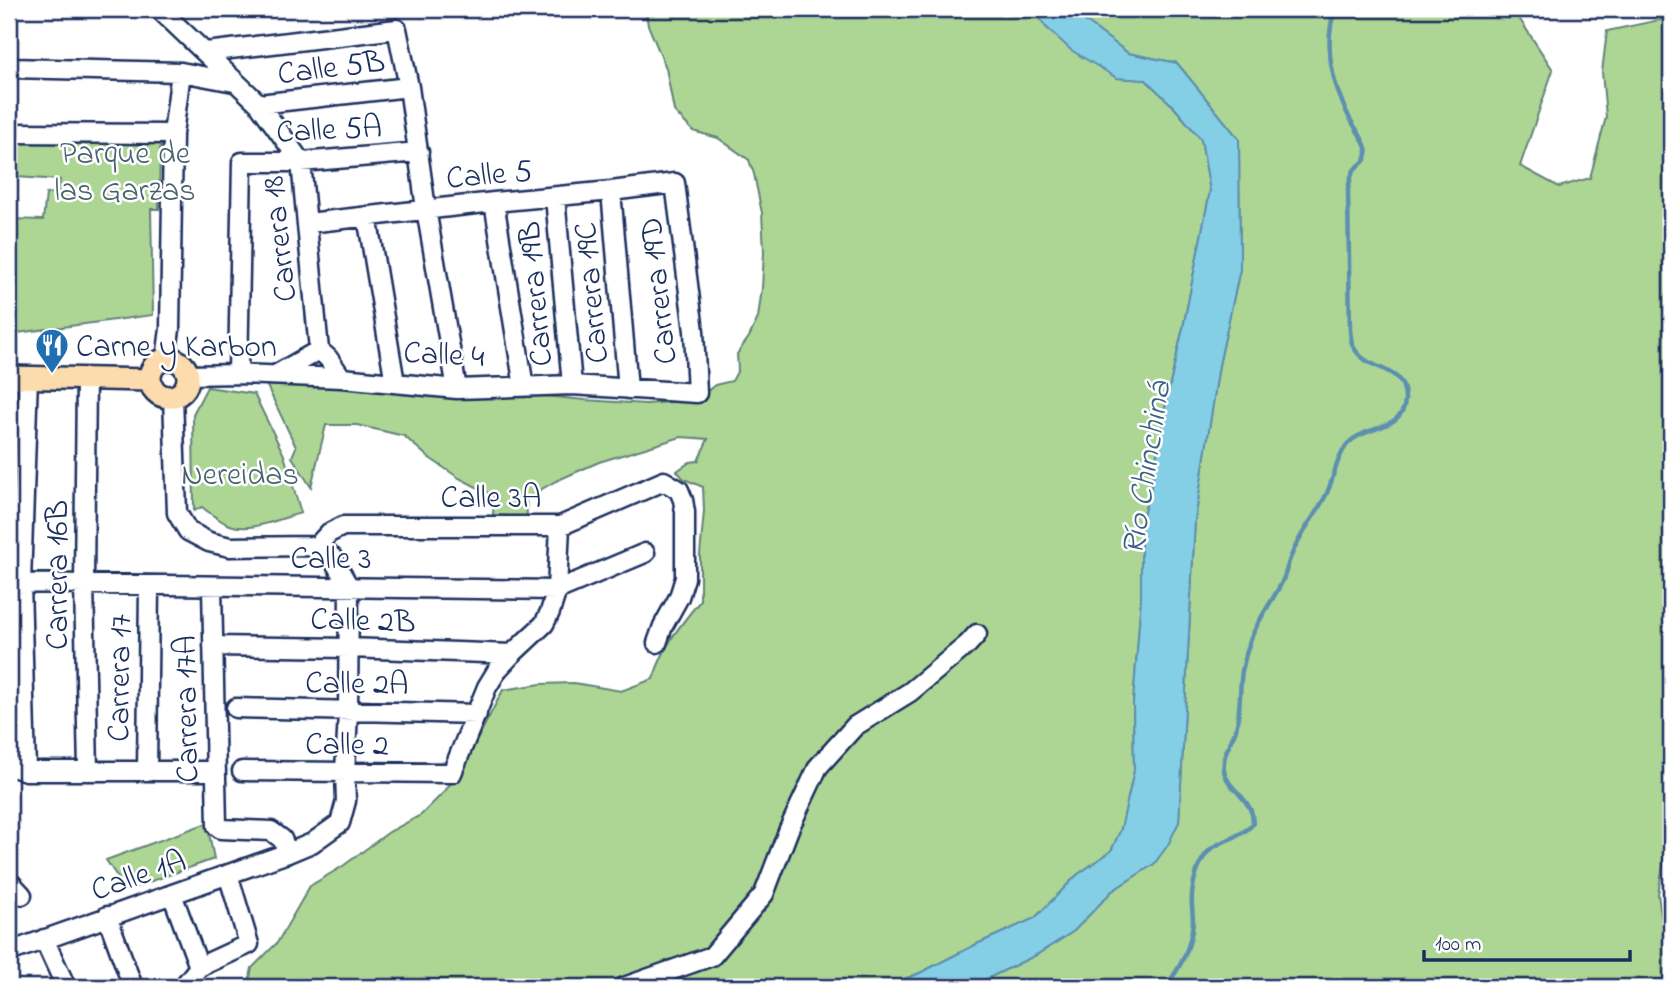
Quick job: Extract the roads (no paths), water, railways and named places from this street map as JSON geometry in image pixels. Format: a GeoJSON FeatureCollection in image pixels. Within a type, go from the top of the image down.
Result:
{"type":"FeatureCollection","features":[{"type":"Feature","properties":{"kind":"main road"},"geometry":{"type":"LineString","coordinates":[[166,359],[184,365],[188,375],[187,387],[173,397],[164,397],[156,392],[150,380],[154,366],[166,359]]}},
{"type":"Feature","properties":{"kind":"main road"},"geometry":{"type":"LineString","coordinates":[[19,377],[150,380]]}},
{"type":"Feature","properties":{"kind":"street","name":"Carrera 18"},"geometry":{"type":"LineString","coordinates":[[159,9],[259,104],[301,162],[319,350]]}},
{"type":"Feature","properties":{"kind":"street"},"geometry":{"type":"LineString","coordinates":[[206,52],[397,29],[409,87],[426,209],[457,389]]}},
{"type":"Feature","properties":{"kind":"street"},"geometry":{"type":"LineString","coordinates":[[9,68],[181,72],[234,82]]}},
{"type":"Feature","properties":{"kind":"street"},"geometry":{"type":"LineString","coordinates":[[166,359],[170,329],[173,134],[181,72]]}},
{"type":"Feature","properties":{"kind":"street","name":"Calle 5B"},"geometry":{"type":"LineString","coordinates":[[259,104],[409,87]]}},
{"type":"Feature","properties":{"kind":"street"},"geometry":{"type":"LineString","coordinates":[[9,134],[173,134]]}},
{"type":"Feature","properties":{"kind":"street","name":"Calle 5A"},"geometry":{"type":"LineString","coordinates":[[238,374],[242,162],[301,162],[419,152]]}},
{"type":"Feature","properties":{"kind":"street","name":"Calle 5"},"geometry":{"type":"LineString","coordinates":[[308,223],[676,183]]}},
{"type":"Feature","properties":{"kind":"street","name":"Carrera 19D"},"geometry":{"type":"LineString","coordinates":[[676,183],[694,331],[697,393]]}},
{"type":"Feature","properties":{"kind":"street","name":"Carrera 19C"},"geometry":{"type":"LineString","coordinates":[[611,191],[628,389]]}},
{"type":"Feature","properties":{"kind":"street","name":"Carrera 19B"},"geometry":{"type":"LineString","coordinates":[[555,197],[572,385]]}},
{"type":"Feature","properties":{"kind":"street"},"geometry":{"type":"LineString","coordinates":[[494,202],[524,387]]}},
{"type":"Feature","properties":{"kind":"street"},"geometry":{"type":"LineString","coordinates":[[367,216],[395,383]]}},
{"type":"Feature","properties":{"kind":"street"},"geometry":{"type":"LineString","coordinates":[[275,375],[319,350],[342,378]]}},
{"type":"Feature","properties":{"kind":"street","name":"Calle 4"},"geometry":{"type":"LineString","coordinates":[[188,375],[342,378],[457,389],[572,385],[697,393]]}},
{"type":"Feature","properties":{"kind":"street"},"geometry":{"type":"LineString","coordinates":[[19,377],[15,583],[17,769],[216,771]]}},
{"type":"Feature","properties":{"kind":"street","name":"Carrera 16B"},"geometry":{"type":"LineString","coordinates":[[86,378],[84,584],[88,771]]}},
{"type":"Feature","properties":{"kind":"street"},"geometry":{"type":"LineString","coordinates":[[173,397],[177,513],[188,531],[209,542],[230,547],[317,546],[332,558],[349,587],[345,773]]}},
{"type":"Feature","properties":{"kind":"street","name":"Calle 3A"},"geometry":{"type":"LineString","coordinates":[[317,546],[329,533],[343,526],[560,526],[664,481],[679,490],[683,500],[685,578],[657,643]]}},
{"type":"Feature","properties":{"kind":"street"},"geometry":{"type":"LineString","coordinates":[[477,714],[498,669],[544,624],[550,612],[557,590],[560,526]]}},
{"type":"Feature","properties":{"kind":"street","name":"Calle 3"},"geometry":{"type":"LineString","coordinates":[[15,583],[557,590],[645,553]]}},
{"type":"Feature","properties":{"kind":"street","name":"Carrera 17"},"geometry":{"type":"LineString","coordinates":[[147,771],[149,585]]}},
{"type":"Feature","properties":{"kind":"street","name":"Carrera 17A"},"geometry":{"type":"LineString","coordinates":[[212,587],[217,826],[221,829]]}},
{"type":"Feature","properties":{"kind":"street"},"geometry":{"type":"LineString","coordinates":[[624,987],[712,956],[764,894],[789,829],[818,767],[855,726],[910,692],[977,634]]}},
{"type":"Feature","properties":{"kind":"street","name":"Calle 2B"},"geometry":{"type":"LineString","coordinates":[[213,646],[512,654]]}},
{"type":"Feature","properties":{"kind":"street","name":"Calle 2A"},"geometry":{"type":"LineString","coordinates":[[236,708],[477,714]]}},
{"type":"Feature","properties":{"kind":"street","name":"Calle 2"},"geometry":{"type":"LineString","coordinates":[[242,771],[452,774],[477,714]]}},
{"type":"Feature","properties":{"kind":"street","name":"Calle 1A"},"geometry":{"type":"LineString","coordinates":[[9,952],[312,843],[340,823],[346,800],[345,773]]}},
{"type":"Feature","properties":{"kind":"street","name":"Calle 1A"},"geometry":{"type":"LineString","coordinates":[[221,829],[271,831],[282,839],[288,853]]}},
{"type":"Feature","properties":{"kind":"street"},"geometry":{"type":"LineString","coordinates":[[183,987],[200,967],[249,944],[229,874]]}},
{"type":"Feature","properties":{"kind":"street"},"geometry":{"type":"LineString","coordinates":[[9,881],[22,895]]}},
{"type":"Feature","properties":{"kind":"street"},"geometry":{"type":"LineString","coordinates":[[172,894],[200,967]]}},
{"type":"Feature","properties":{"kind":"street"},"geometry":{"type":"LineString","coordinates":[[107,916],[133,987]]}},
{"type":"Feature","properties":{"kind":"street"},"geometry":{"type":"LineString","coordinates":[[44,939],[66,987]]}},
{"type":"Feature","properties":{"kind":"water"},"geometry":{"type":"Polygon","coordinates":[[[1034,9],[1074,9],[1081,18],[1128,53],[1177,63],[1239,139],[1240,269],[1219,365],[1195,520],[1179,822],[1168,845],[1154,864],[1112,891],[1074,931],[1036,955],[970,987],[884,987],[920,973],[1035,918],[1077,875],[1111,851],[1121,829],[1134,771],[1133,704],[1141,598],[1141,523],[1152,483],[1210,191],[1201,139],[1173,106],[1146,80],[1117,78],[1071,50],[1046,27],[1034,9]]]}},
{"type":"Feature","properties":{"kind":"waterway"},"geometry":{"type":"LineString","coordinates":[[1165,987],[1180,965],[1190,940],[1193,889],[1201,862],[1211,849],[1242,833],[1253,824],[1250,808],[1229,782],[1224,770],[1226,754],[1238,722],[1242,671],[1253,634],[1283,581],[1299,539],[1326,495],[1346,446],[1361,434],[1397,418],[1403,410],[1405,400],[1404,388],[1399,380],[1359,355],[1351,341],[1348,189],[1352,174],[1365,160],[1367,152],[1338,93],[1334,79],[1330,37],[1335,9]]}},
{"type":"Feature","properties":{"kind":"place","name":"Carne y Karbon"},"geometry":{"type":"Point","coordinates":[52,375]}},
{"type":"Feature","properties":{"kind":"park label","name":"Parque de las Garzas"},"geometry":{"type":"Point","coordinates":[125,170]}},
{"type":"Feature","properties":{"kind":"park label","name":"Nereidas"},"geometry":{"type":"Point","coordinates":[240,473]}},
{"type":"Feature","properties":{"kind":"water label","name":"Río Chinchiná"},"geometry":{"type":"Point","coordinates":[1144,468]}}]}
